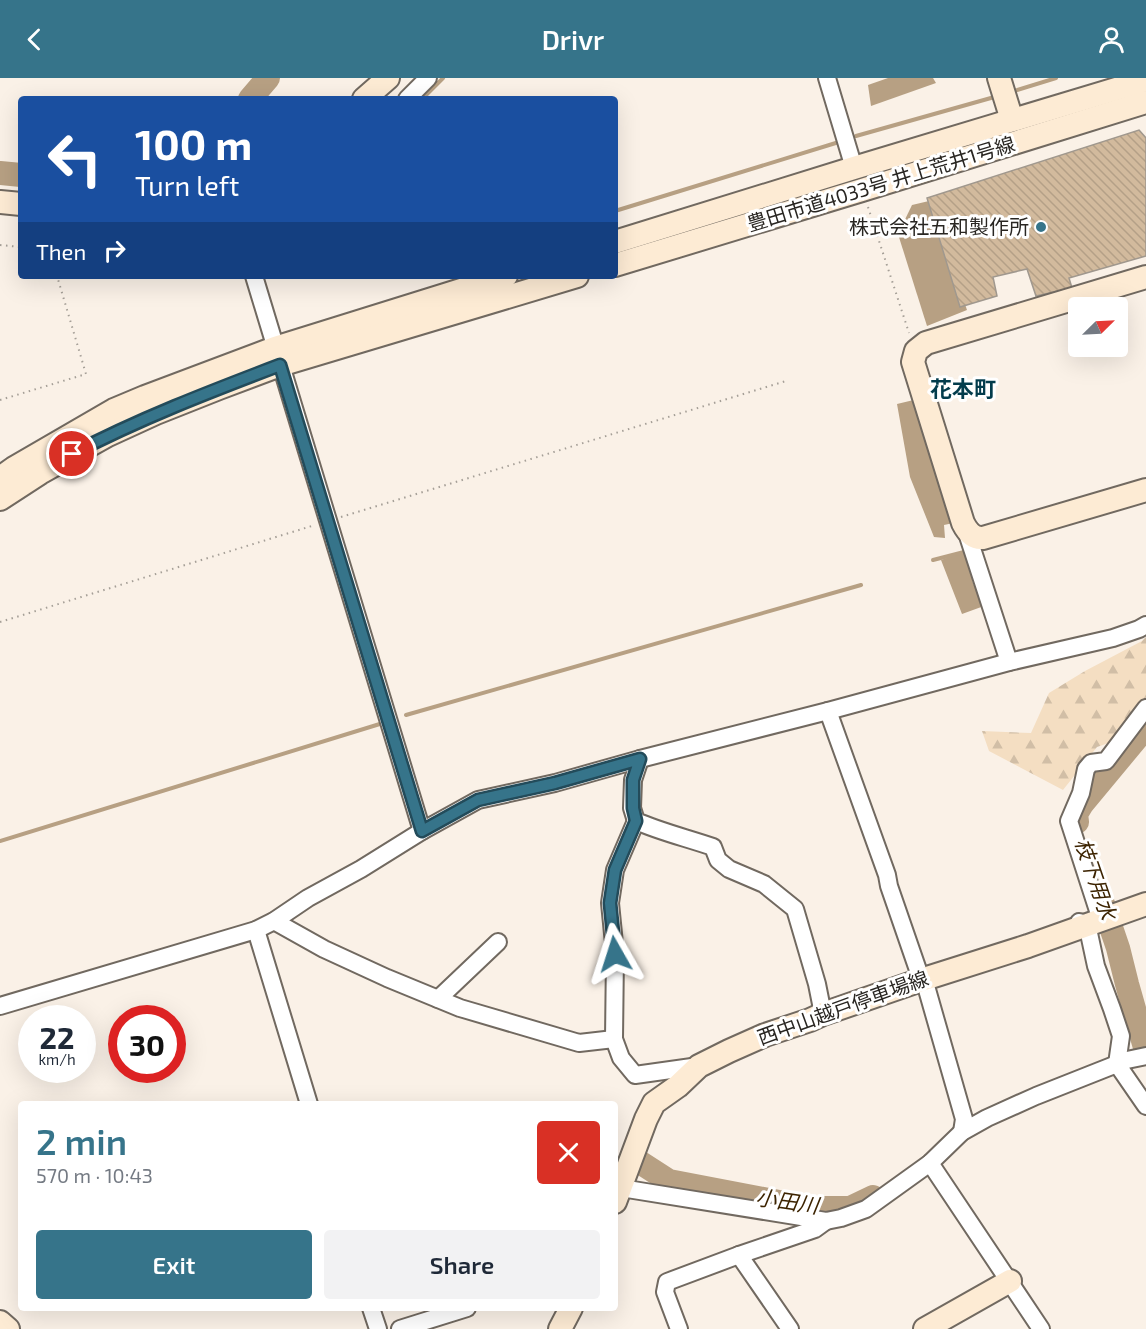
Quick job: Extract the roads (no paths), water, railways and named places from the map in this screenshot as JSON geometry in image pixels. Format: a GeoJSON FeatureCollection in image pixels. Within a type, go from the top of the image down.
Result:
{"type":"FeatureCollection","features":[{"type":"Feature","properties":{"kind":"street"},"geometry":{"type":"LineString","coordinates":[[367,96],[388,78]]}},
{"type":"Feature","properties":{"kind":"street"},"geometry":{"type":"LineString","coordinates":[[410,96],[428,78]]}},
{"type":"Feature","properties":{"kind":"street"},"geometry":{"type":"LineString","coordinates":[[827,78],[854,168]]}},
{"type":"Feature","properties":{"kind":"street"},"geometry":{"type":"LineString","coordinates":[[999,78],[1012,120]]}},
{"type":"Feature","properties":{"kind":"street","name":"豊田市道4033号 井上荒井1号線"},"geometry":{"type":"LineString","coordinates":[[618,241],[1146,80]]}},
{"type":"Feature","properties":{"kind":"street","name":"豊田市道4033号 井上荒井1号線"},"geometry":{"type":"LineString","coordinates":[[618,264],[1146,102]]}},
{"type":"Feature","properties":{"kind":"street"},"geometry":{"type":"LineString","coordinates":[[0,202],[18,204]]}},
{"type":"Feature","properties":{"kind":"street"},"geometry":{"type":"LineString","coordinates":[[1009,662],[913,362],[916,353],[918,348],[926,343],[1146,277]]}},
{"type":"Feature","properties":{"kind":"street"},"geometry":{"type":"LineString","coordinates":[[255,279],[422,831]]}},
{"type":"Feature","properties":{"kind":"street"},"geometry":{"type":"LineString","coordinates":[[0,499],[40,473],[108,435],[278,356],[497,279]]}},
{"type":"Feature","properties":{"kind":"street"},"geometry":{"type":"LineString","coordinates":[[0,478],[114,411],[145,397],[278,356],[566,279]]}},
{"type":"Feature","properties":{"kind":"street"},"geometry":{"type":"LineString","coordinates":[[965,527],[972,536],[983,538],[1146,490]]}},
{"type":"Feature","properties":{"kind":"street"},"geometry":{"type":"LineString","coordinates":[[0,1006],[256,930],[478,800],[555,783],[1009,662],[1113,638],[1146,625]]}},
{"type":"Feature","properties":{"kind":"street"},"geometry":{"type":"LineString","coordinates":[[1146,708],[1106,761],[1091,763],[1086,769],[1081,793],[1069,821],[1094,920],[1096,966],[1121,1036],[1117,1064],[1146,1106]]}},
{"type":"Feature","properties":{"kind":"street"},"geometry":{"type":"LineString","coordinates":[[828,711],[924,979],[964,1119],[962,1132]]}},
{"type":"Feature","properties":{"kind":"street"},"geometry":{"type":"LineString","coordinates":[[640,759],[633,780],[633,808],[636,821],[615,870],[610,903],[615,954],[614,1039],[621,1058],[635,1074],[699,1066]]}},
{"type":"Feature","properties":{"kind":"street"},"geometry":{"type":"LineString","coordinates":[[636,821],[713,847],[718,860],[729,869],[764,884],[795,909],[817,984],[823,1014]]}},
{"type":"Feature","properties":{"kind":"street","name":"西中山越戸停車場線"},"geometry":{"type":"LineString","coordinates":[[618,1195],[654,1102],[678,1086],[699,1066],[765,1035],[1146,904]]}},
{"type":"Feature","properties":{"kind":"street"},"geometry":{"type":"LineString","coordinates":[[274,921],[324,949],[387,978],[470,1011],[579,1043],[614,1039]]}},
{"type":"Feature","properties":{"kind":"street"},"geometry":{"type":"LineString","coordinates":[[256,930],[308,1101]]}},
{"type":"Feature","properties":{"kind":"street"},"geometry":{"type":"LineString","coordinates":[[438,999],[498,942]]}},
{"type":"Feature","properties":{"kind":"street"},"geometry":{"type":"LineString","coordinates":[[618,1195],[826,1221],[841,1218],[866,1209],[930,1163],[962,1132],[987,1118],[1117,1064],[1142,1057]]}},
{"type":"Feature","properties":{"kind":"street"},"geometry":{"type":"LineString","coordinates":[[930,1163],[1041,1329]]}},
{"type":"Feature","properties":{"kind":"street"},"geometry":{"type":"LineString","coordinates":[[679,1329],[664,1293],[668,1282],[815,1229],[826,1221]]}},
{"type":"Feature","properties":{"kind":"street"},"geometry":{"type":"LineString","coordinates":[[739,1255],[790,1329]]}},
{"type":"Feature","properties":{"kind":"street"},"geometry":{"type":"LineString","coordinates":[[925,1329],[1010,1281]]}},
{"type":"Feature","properties":{"kind":"street"},"geometry":{"type":"LineString","coordinates":[[372,1311],[378,1329]]}},
{"type":"Feature","properties":{"kind":"street"},"geometry":{"type":"LineString","coordinates":[[400,1329],[457,1311]]}},
{"type":"Feature","properties":{"kind":"street"},"geometry":{"type":"LineString","coordinates":[[560,1329],[569,1311]]}},
{"type":"Feature","properties":{"kind":"street"},"geometry":{"type":"LineString","coordinates":[[0,1322],[8,1329]]}},
{"type":"Feature","properties":{"kind":"waterway"},"geometry":{"type":"LineString","coordinates":[[253,96],[268,78]]}},
{"type":"Feature","properties":{"kind":"waterway"},"geometry":{"type":"LineString","coordinates":[[425,96],[443,78]]}},
{"type":"Feature","properties":{"kind":"waterway"},"geometry":{"type":"LineString","coordinates":[[1011,92],[1056,78]]}},
{"type":"Feature","properties":{"kind":"waterway"},"geometry":{"type":"LineString","coordinates":[[856,136],[998,96]]}},
{"type":"Feature","properties":{"kind":"waterway"},"geometry":{"type":"LineString","coordinates":[[618,210],[839,142]]}},
{"type":"Feature","properties":{"kind":"waterway"},"geometry":{"type":"LineString","coordinates":[[0,173],[18,175]]}},
{"type":"Feature","properties":{"kind":"waterway"},"geometry":{"type":"LineString","coordinates":[[933,560],[964,552]]}},
{"type":"Feature","properties":{"kind":"waterway"},"geometry":{"type":"LineString","coordinates":[[406,715],[861,585]]}},
{"type":"Feature","properties":{"kind":"waterway"},"geometry":{"type":"LineString","coordinates":[[0,841],[383,723]]}},
{"type":"Feature","properties":{"kind":"waterway","name":"枝下用水"},"geometry":{"type":"LineString","coordinates":[[1077,822],[1076,814],[1082,804],[1146,727]]}},
{"type":"Feature","properties":{"kind":"waterway","name":"枝下用水"},"geometry":{"type":"LineString","coordinates":[[1101,898],[1118,948],[1146,1051]]}},
{"type":"Feature","properties":{"kind":"waterway","name":"小田川"},"geometry":{"type":"LineString","coordinates":[[638,1161],[669,1181],[810,1208],[850,1208],[873,1197]]}},
{"type":"Feature","properties":{"kind":"place","name":"株式会社五和製作所"},"geometry":{"type":"Point","coordinates":[1041,227]}},
{"type":"Feature","properties":{"kind":"district","name":"花本町"},"geometry":{"type":"Point","coordinates":[963,389]}}]}
